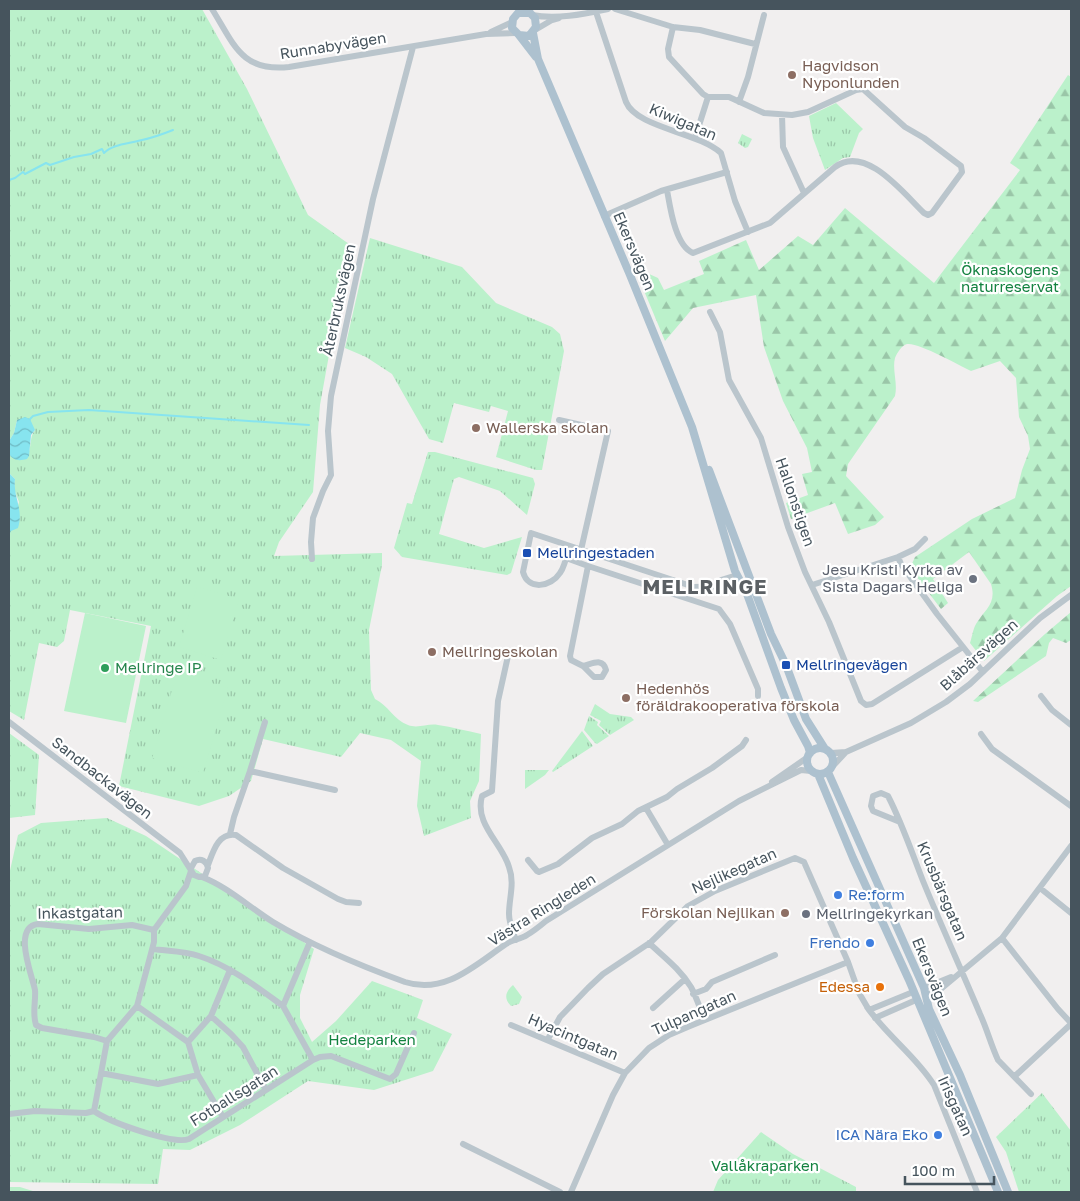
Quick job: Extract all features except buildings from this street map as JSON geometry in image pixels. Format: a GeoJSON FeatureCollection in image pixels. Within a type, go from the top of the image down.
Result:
{"type":"FeatureCollection","features":[{"type":"Feature","properties":{"kind":"main road"},"geometry":{"type":"LineString","coordinates":[[529,12],[536,23],[534,32],[526,36],[517,34],[512,28],[514,15],[529,12]]}},
{"type":"Feature","properties":{"kind":"main road","name":"Ekersvägen"},"geometry":{"type":"LineString","coordinates":[[534,32],[538,59],[692,427],[739,578],[794,720],[808,746],[809,755]]}},
{"type":"Feature","properties":{"kind":"main road","name":"Ekersvägen"},"geometry":{"type":"LineString","coordinates":[[517,34],[538,59]]}},
{"type":"Feature","properties":{"kind":"main road","name":"Ekersvägen"},"geometry":{"type":"LineString","coordinates":[[701,454],[714,482],[806,719],[828,751]]}},
{"type":"Feature","properties":{"kind":"main road"},"geometry":{"type":"LineString","coordinates":[[739,578],[749,574]]}},
{"type":"Feature","properties":{"kind":"main road"},"geometry":{"type":"LineString","coordinates":[[815,748],[828,751],[834,759],[830,769],[815,772],[808,766],[809,755],[815,748]]}},
{"type":"Feature","properties":{"kind":"main road","name":"Ekersvägen"},"geometry":{"type":"LineString","coordinates":[[830,769],[924,988],[929,1009],[960,1075],[1008,1192]]}},
{"type":"Feature","properties":{"kind":"main road","name":"Ekersvägen"},"geometry":{"type":"LineString","coordinates":[[815,772],[913,992],[998,1192]]}},
{"type":"Feature","properties":{"kind":"main road"},"geometry":{"type":"LineString","coordinates":[[913,992],[924,988]]}},
{"type":"Feature","properties":{"kind":"main road"},"geometry":{"type":"LineString","coordinates":[[916,1000],[926,996]]}},
{"type":"Feature","properties":{"kind":"street","name":"Runnabyvägen"},"geometry":{"type":"LineString","coordinates":[[212,9],[240,54],[252,62],[268,68],[289,67],[486,34],[517,34]]}},
{"type":"Feature","properties":{"kind":"street"},"geometry":{"type":"LineString","coordinates":[[529,12],[540,16],[608,9]]}},
{"type":"Feature","properties":{"kind":"street"},"geometry":{"type":"LineString","coordinates":[[615,9],[673,27],[700,30],[755,44]]}},
{"type":"Feature","properties":{"kind":"street","name":"Kiwigatan"},"geometry":{"type":"LineString","coordinates":[[596,10],[630,110],[642,119],[695,138],[721,153],[735,201],[748,232]]}},
{"type":"Feature","properties":{"kind":"street"},"geometry":{"type":"LineString","coordinates":[[534,32],[552,20],[572,14]]}},
{"type":"Feature","properties":{"kind":"street","name":"Runnabyvägen"},"geometry":{"type":"LineString","coordinates":[[486,34],[514,15]]}},
{"type":"Feature","properties":{"kind":"street"},"geometry":{"type":"LineString","coordinates":[[739,102],[764,15]]}},
{"type":"Feature","properties":{"kind":"street"},"geometry":{"type":"LineString","coordinates":[[667,190],[674,226],[690,252],[696,252],[770,222],[838,165],[848,161],[856,161],[881,171],[924,213],[928,214],[932,213],[963,170],[961,166],[926,139],[905,126],[863,89],[856,90],[808,112],[795,115],[764,113],[728,97],[708,97],[669,57],[668,49],[673,27]]}},
{"type":"Feature","properties":{"kind":"street","name":"Återbruksvägen"},"geometry":{"type":"LineString","coordinates":[[312,559],[313,518],[322,491],[331,475],[328,430],[331,396],[373,200],[413,47]]}},
{"type":"Feature","properties":{"kind":"street"},"geometry":{"type":"LineString","coordinates":[[695,138],[708,97]]}},
{"type":"Feature","properties":{"kind":"street"},"geometry":{"type":"LineString","coordinates":[[782,115],[783,147],[804,194]]}},
{"type":"Feature","properties":{"kind":"street"},"geometry":{"type":"LineString","coordinates":[[604,216],[667,190],[727,172]]}},
{"type":"Feature","properties":{"kind":"street","name":"Hallonstigen"},"geometry":{"type":"LineString","coordinates":[[710,312],[720,332],[729,380],[761,438],[785,519],[862,701],[866,705],[872,704],[963,647]]}},
{"type":"Feature","properties":{"kind":"street"},"geometry":{"type":"LineString","coordinates":[[559,420],[608,431],[581,550]]}},
{"type":"Feature","properties":{"kind":"street"},"geometry":{"type":"LineString","coordinates":[[569,546],[560,573],[547,584],[538,586],[524,577],[523,572],[532,533],[694,587],[723,586],[739,578]]}},
{"type":"Feature","properties":{"kind":"street"},"geometry":{"type":"LineString","coordinates":[[812,585],[898,557],[915,548],[925,539]]}},
{"type":"Feature","properties":{"kind":"street"},"geometry":{"type":"LineString","coordinates":[[898,557],[932,608],[983,672]]}},
{"type":"Feature","properties":{"kind":"street"},"geometry":{"type":"LineString","coordinates":[[566,558],[719,609],[730,624],[758,689],[758,696]]}},
{"type":"Feature","properties":{"kind":"street"},"geometry":{"type":"LineString","coordinates":[[583,666],[576,664],[570,656],[588,566]]}},
{"type":"Feature","properties":{"kind":"street","name":"Blåbärsvägen"},"geometry":{"type":"LineString","coordinates":[[830,769],[846,752],[911,723],[946,702],[983,672],[1035,622],[1071,595]]}},
{"type":"Feature","properties":{"kind":"street"},"geometry":{"type":"LineString","coordinates":[[508,656],[498,701],[492,790],[482,796],[481,809],[483,820],[510,868],[512,891],[509,918],[516,940]]}},
{"type":"Feature","properties":{"kind":"street"},"geometry":{"type":"LineString","coordinates":[[1041,696],[1052,710],[1071,725]]}},
{"type":"Feature","properties":{"kind":"street","name":"Sandbackavägen"},"geometry":{"type":"LineString","coordinates":[[9,722],[180,853],[199,860]]}},
{"type":"Feature","properties":{"kind":"street"},"geometry":{"type":"LineString","coordinates":[[230,834],[265,722]]}},
{"type":"Feature","properties":{"kind":"street"},"geometry":{"type":"LineString","coordinates":[[981,734],[992,749],[1071,806]]}},
{"type":"Feature","properties":{"kind":"street"},"geometry":{"type":"LineString","coordinates":[[528,860],[537,872],[565,860],[592,838],[622,824],[638,811],[667,797],[712,768],[742,746],[746,740]]}},
{"type":"Feature","properties":{"kind":"street","name":"Blåbärsvägen"},"geometry":{"type":"LineString","coordinates":[[828,751],[846,752]]}},
{"type":"Feature","properties":{"kind":"street","name":"Västra Ringleden"},"geometry":{"type":"LineString","coordinates":[[782,778],[809,755]]}},
{"type":"Feature","properties":{"kind":"street","name":"Västra Ringleden"},"geometry":{"type":"LineString","coordinates":[[310,942],[412,984],[430,986],[456,978],[508,943],[527,935],[751,794],[801,770],[815,772]]}},
{"type":"Feature","properties":{"kind":"street"},"geometry":{"type":"LineString","coordinates":[[250,771],[335,790]]}},
{"type":"Feature","properties":{"kind":"street","name":"Krusbärsgatan"},"geometry":{"type":"LineString","coordinates":[[900,822],[873,811],[871,806],[873,796],[881,793],[888,796],[900,822],[962,970],[995,1054],[998,1060],[1031,1094]]}},
{"type":"Feature","properties":{"kind":"street"},"geometry":{"type":"LineString","coordinates":[[646,808],[668,845]]}},
{"type":"Feature","properties":{"kind":"street"},"geometry":{"type":"LineString","coordinates":[[94,1111],[107,1041],[137,1006],[152,949],[154,930],[186,886],[193,863],[213,850],[223,837],[230,834],[236,835],[283,868],[338,899],[359,903]]}},
{"type":"Feature","properties":{"kind":"street"},"geometry":{"type":"LineString","coordinates":[[926,996],[942,988],[1002,938],[1071,846]]}},
{"type":"Feature","properties":{"kind":"street"},"geometry":{"type":"LineString","coordinates":[[186,886],[207,874],[213,850]]}},
{"type":"Feature","properties":{"kind":"street","name":"Sandbackavägen"},"geometry":{"type":"LineString","coordinates":[[180,853],[191,870]]}},
{"type":"Feature","properties":{"kind":"street","name":"Nejlikegatan"},"geometry":{"type":"LineString","coordinates":[[548,1039],[560,1017],[583,993],[603,974],[649,943],[688,906],[699,898],[795,858],[804,862],[848,962],[862,1000],[872,1014]]}},
{"type":"Feature","properties":{"kind":"street"},"geometry":{"type":"LineString","coordinates":[[199,860],[208,867],[219,884]]}},
{"type":"Feature","properties":{"kind":"street"},"geometry":{"type":"LineString","coordinates":[[191,870],[194,876],[219,884],[268,918],[310,942],[283,1006]]}},
{"type":"Feature","properties":{"kind":"street"},"geometry":{"type":"LineString","coordinates":[[1040,888],[1071,913]]}},
{"type":"Feature","properties":{"kind":"street","name":"Inkastgatan"},"geometry":{"type":"LineString","coordinates":[[107,1041],[94,1036],[42,1028],[36,1025],[34,1019],[35,990],[24,952],[28,930],[32,925],[38,924],[89,929],[132,924],[154,930]]}},
{"type":"Feature","properties":{"kind":"street"},"geometry":{"type":"LineString","coordinates":[[1002,938],[1071,1024],[1015,1076]]}},
{"type":"Feature","properties":{"kind":"street"},"geometry":{"type":"LineString","coordinates":[[649,943],[675,966],[685,979],[692,989],[705,1020]]}},
{"type":"Feature","properties":{"kind":"street"},"geometry":{"type":"LineString","coordinates":[[152,949],[198,955],[251,982],[283,1006],[313,1060],[331,1056],[390,1079],[396,1074],[414,1033]]}},
{"type":"Feature","properties":{"kind":"street"},"geometry":{"type":"LineString","coordinates":[[693,994],[706,989],[712,982],[774,955]]}},
{"type":"Feature","properties":{"kind":"street","name":"Tulpangatan"},"geometry":{"type":"LineString","coordinates":[[571,1192],[613,1095],[625,1073],[636,1060],[655,1044],[669,1035],[848,962]]}},
{"type":"Feature","properties":{"kind":"street"},"geometry":{"type":"LineString","coordinates":[[188,1042],[211,1016],[230,970]]}},
{"type":"Feature","properties":{"kind":"street"},"geometry":{"type":"LineString","coordinates":[[924,988],[955,976]]}},
{"type":"Feature","properties":{"kind":"street"},"geometry":{"type":"LineString","coordinates":[[654,1008],[685,979]]}},
{"type":"Feature","properties":{"kind":"street"},"geometry":{"type":"LineString","coordinates":[[872,1014],[913,992]]}},
{"type":"Feature","properties":{"kind":"street"},"geometry":{"type":"LineString","coordinates":[[872,1014],[916,1000]]}},
{"type":"Feature","properties":{"kind":"street"},"geometry":{"type":"LineString","coordinates":[[137,1006],[188,1042],[198,1075],[223,1117]]}},
{"type":"Feature","properties":{"kind":"street","name":"Irisgatan"},"geometry":{"type":"LineString","coordinates":[[872,1014],[888,1034],[924,1069],[934,1085],[977,1192]]}},
{"type":"Feature","properties":{"kind":"street"},"geometry":{"type":"LineString","coordinates":[[211,1016],[232,1034],[243,1047],[266,1090]]}},
{"type":"Feature","properties":{"kind":"street","name":"Hyacintgatan"},"geometry":{"type":"LineString","coordinates":[[511,1025],[625,1073]]}},
{"type":"Feature","properties":{"kind":"street","name":"Fotballsgatan"},"geometry":{"type":"LineString","coordinates":[[9,1114],[35,1111],[86,1113],[94,1111],[100,1116],[134,1129],[176,1141],[189,1139],[313,1060]]}},
{"type":"Feature","properties":{"kind":"street"},"geometry":{"type":"LineString","coordinates":[[101,1073],[158,1084],[198,1075]]}},
{"type":"Feature","properties":{"kind":"street"},"geometry":{"type":"LineString","coordinates":[[462,1144],[560,1192]]}},
{"type":"Feature","properties":{"kind":"green space"},"geometry":{"type":"Polygon","coordinates":[[[9,9],[202,9],[247,89],[308,215],[349,244],[320,405],[313,492],[279,542],[274,556],[382,553],[382,565],[369,630],[371,690],[375,699],[399,720],[408,725],[438,725],[481,734],[479,781],[470,801],[471,818],[424,836],[417,806],[421,761],[391,740],[360,733],[341,757],[263,739],[251,781],[229,796],[199,806],[119,786],[151,626],[70,610],[64,641],[57,647],[39,643],[24,720],[9,711],[9,535],[19,502],[14,489],[15,479],[9,473],[9,454],[11,456],[28,454],[35,430],[17,420],[14,433],[9,441],[9,9]]]}},
{"type":"Feature","properties":{"kind":"green space","name":"Öknaskogens naturreservat"},"geometry":{"type":"Polygon","coordinates":[[[1068,75],[1071,77],[1071,586],[1057,596],[984,661],[970,643],[975,626],[989,606],[992,591],[991,584],[969,552],[933,579],[948,603],[941,609],[910,568],[915,557],[972,519],[1015,498],[1022,470],[1030,449],[1028,436],[1019,417],[1016,378],[1000,361],[971,371],[929,350],[912,344],[905,345],[895,358],[895,396],[848,464],[846,476],[884,517],[875,525],[848,534],[835,503],[791,519],[786,503],[808,495],[802,474],[812,472],[807,448],[783,401],[764,347],[756,295],[693,308],[665,341],[637,274],[647,273],[658,278],[664,290],[704,274],[699,261],[746,240],[759,270],[798,236],[813,245],[845,208],[934,283],[1020,170],[1010,163],[1068,75]]]}},
{"type":"Feature","properties":{"kind":"green space"},"geometry":{"type":"Polygon","coordinates":[[[836,103],[863,129],[859,133],[850,157],[843,158],[825,170],[813,138],[809,116],[836,103]]]}},
{"type":"Feature","properties":{"kind":"green space"},"geometry":{"type":"Polygon","coordinates":[[[742,134],[752,139],[748,147],[745,148],[738,143],[742,134]]]}},
{"type":"Feature","properties":{"kind":"green space"},"geometry":{"type":"Polygon","coordinates":[[[370,238],[462,267],[496,303],[552,327],[560,334],[564,351],[542,470],[536,470],[496,457],[508,411],[491,406],[489,412],[454,403],[443,443],[429,439],[392,374],[366,357],[345,348],[370,238]]]}},
{"type":"Feature","properties":{"kind":"green space"},"geometry":{"type":"Polygon","coordinates":[[[428,452],[435,452],[533,478],[535,484],[527,515],[500,491],[459,477],[454,479],[439,534],[484,548],[522,537],[511,573],[507,575],[402,557],[394,548],[407,503],[412,504],[428,452]]]}},
{"type":"Feature","properties":{"kind":"green space"},"geometry":{"type":"Polygon","coordinates":[[[197,587],[239,599],[221,660],[179,647],[197,587]]]}},
{"type":"Feature","properties":{"kind":"green space"},"geometry":{"type":"Polygon","coordinates":[[[1071,612],[1071,640],[1066,643],[1053,638],[1049,643],[1046,656],[978,702],[973,701],[1045,634],[1071,612]]]}},
{"type":"Feature","properties":{"kind":"green space","name":"Mellringe IP"},"geometry":{"type":"Polygon","coordinates":[[[85,613],[146,626],[126,723],[64,711],[85,613]]]}},
{"type":"Feature","properties":{"kind":"green space"},"geometry":{"type":"Polygon","coordinates":[[[177,673],[228,688],[203,773],[152,758],[177,673]]]}},
{"type":"Feature","properties":{"kind":"green space"},"geometry":{"type":"Polygon","coordinates":[[[595,704],[610,714],[631,717],[634,720],[610,735],[599,725],[601,721],[590,715],[595,704]]]}},
{"type":"Feature","properties":{"kind":"green space"},"geometry":{"type":"Polygon","coordinates":[[[589,716],[598,722],[597,725],[609,736],[597,744],[584,730],[589,716]]]}},
{"type":"Feature","properties":{"kind":"green space"},"geometry":{"type":"Polygon","coordinates":[[[582,731],[593,746],[553,772],[552,771],[582,731]]]}},
{"type":"Feature","properties":{"kind":"green space"},"geometry":{"type":"Polygon","coordinates":[[[9,733],[39,755],[35,815],[9,818],[9,733]]]}},
{"type":"Feature","properties":{"kind":"green space"},"geometry":{"type":"Polygon","coordinates":[[[525,770],[549,770],[525,789],[525,770]]]}},
{"type":"Feature","properties":{"kind":"green space","name":"Hedeparken"},"geometry":{"type":"Polygon","coordinates":[[[107,818],[146,836],[314,949],[300,995],[300,1018],[312,1042],[336,1021],[372,981],[423,1000],[417,1018],[452,1034],[433,1071],[374,1090],[308,1081],[240,1125],[190,1150],[163,1149],[158,1184],[9,1182],[9,875],[18,835],[41,823],[107,818]]]}},
{"type":"Feature","properties":{"kind":"green space"},"geometry":{"type":"Polygon","coordinates":[[[513,985],[522,997],[519,1004],[511,1006],[506,995],[513,985]]]}},
{"type":"Feature","properties":{"kind":"green space"},"geometry":{"type":"Polygon","coordinates":[[[1042,1093],[1071,1131],[1071,1192],[1019,1192],[1006,1152],[996,1137],[1042,1093]]]}},
{"type":"Feature","properties":{"kind":"green space","name":"Vallåkraparken"},"geometry":{"type":"Polygon","coordinates":[[[761,1132],[793,1154],[856,1187],[856,1192],[713,1192],[718,1180],[761,1132]]]}},
{"type":"Feature","properties":{"kind":"green space"},"geometry":{"type":"Polygon","coordinates":[[[9,1187],[20,1187],[36,1192],[9,1192],[9,1187]]]}},
{"type":"Feature","properties":{"kind":"water"},"geometry":{"type":"Polygon","coordinates":[[[25,417],[30,419],[35,430],[31,435],[29,456],[27,459],[17,460],[9,454],[9,441],[14,433],[17,420],[25,417]]]}},
{"type":"Feature","properties":{"kind":"water"},"geometry":{"type":"Polygon","coordinates":[[[9,473],[15,479],[15,492],[20,521],[18,528],[11,531],[9,535],[9,473]]]}},
{"type":"Feature","properties":{"kind":"waterway"},"geometry":{"type":"LineString","coordinates":[[9,180],[46,163],[50,165],[74,157],[91,154],[102,149],[104,153],[116,146],[173,130]]}},
{"type":"Feature","properties":{"kind":"waterway"},"geometry":{"type":"LineString","coordinates":[[30,419],[33,416],[48,412],[89,410],[309,425]]}},
{"type":"Feature","properties":{"kind":"place","name":"Hagvidson Nyponlunden"},"geometry":{"type":"Point","coordinates":[792,75]}},
{"type":"Feature","properties":{"kind":"place","name":"Wallerska skolan"},"geometry":{"type":"Point","coordinates":[476,428]}},
{"type":"Feature","properties":{"kind":"place","name":"Mellringestaden"},"geometry":{"type":"Point","coordinates":[527,553]}},
{"type":"Feature","properties":{"kind":"place","name":"Jesu Kristi Kyrka av Sista Dagars Heliga"},"geometry":{"type":"Point","coordinates":[973,579]}},
{"type":"Feature","properties":{"kind":"place","name":"Mellringeskolan"},"geometry":{"type":"Point","coordinates":[432,652]}},
{"type":"Feature","properties":{"kind":"place","name":"Mellringevägen"},"geometry":{"type":"Point","coordinates":[786,665]}},
{"type":"Feature","properties":{"kind":"place","name":"Mellringe IP"},"geometry":{"type":"Point","coordinates":[105,668]}},
{"type":"Feature","properties":{"kind":"place","name":"Hedenhös föräldrakooperativa förskola"},"geometry":{"type":"Point","coordinates":[626,698]}},
{"type":"Feature","properties":{"kind":"place","name":"Re:form"},"geometry":{"type":"Point","coordinates":[838,895]}},
{"type":"Feature","properties":{"kind":"place","name":"Förskolan Nejlikan"},"geometry":{"type":"Point","coordinates":[785,913]}},
{"type":"Feature","properties":{"kind":"place","name":"Mellringekyrkan"},"geometry":{"type":"Point","coordinates":[806,914]}},
{"type":"Feature","properties":{"kind":"place","name":"Frendo"},"geometry":{"type":"Point","coordinates":[870,943]}},
{"type":"Feature","properties":{"kind":"place","name":"Edessa"},"geometry":{"type":"Point","coordinates":[880,987]}},
{"type":"Feature","properties":{"kind":"place","name":"ICA Nära Eko"},"geometry":{"type":"Point","coordinates":[938,1135]}},
{"type":"Feature","properties":{"kind":"district","name":"MELLRINGE"},"geometry":{"type":"Point","coordinates":[705,587]}}]}
